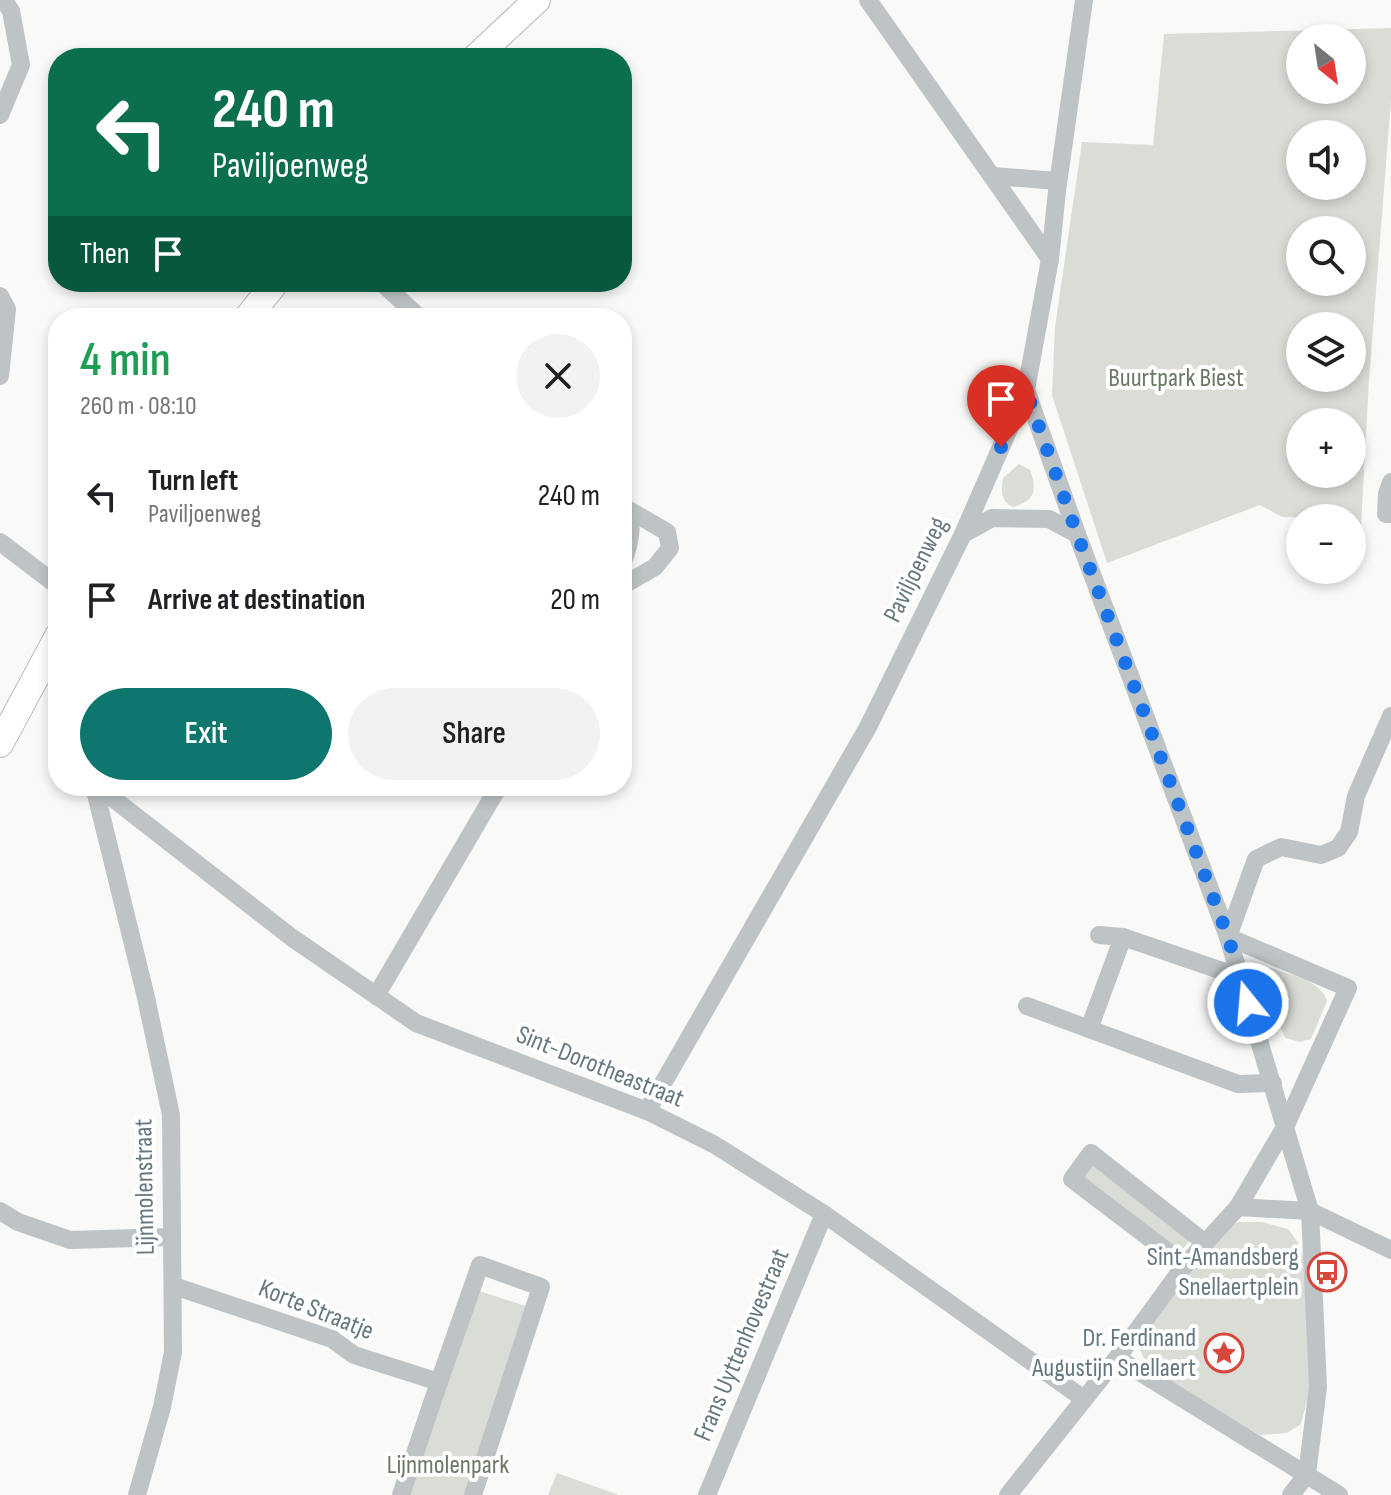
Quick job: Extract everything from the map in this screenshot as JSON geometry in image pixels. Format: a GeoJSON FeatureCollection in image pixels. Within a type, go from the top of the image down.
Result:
{"type":"FeatureCollection","features":[{"type":"Feature","properties":{"kind":"main road"},"geometry":{"type":"LineString","coordinates":[[486,48],[537,0]]}},
{"type":"Feature","properties":{"kind":"main road"},"geometry":{"type":"LineString","coordinates":[[255,308],[268,292]]}},
{"type":"Feature","properties":{"kind":"main road"},"geometry":{"type":"LineString","coordinates":[[0,744],[48,672]]}},
{"type":"Feature","properties":{"kind":"street"},"geometry":{"type":"LineString","coordinates":[[0,115],[21,65],[11,11],[4,0]]}},
{"type":"Feature","properties":{"kind":"street"},"geometry":{"type":"LineString","coordinates":[[868,0],[1050,259]]}},
{"type":"Feature","properties":{"kind":"street","name":"Paviljoenweg"},"geometry":{"type":"LineString","coordinates":[[647,1111],[868,727],[963,534],[1026,390],[1050,259],[1084,0]]}},
{"type":"Feature","properties":{"kind":"street"},"geometry":{"type":"LineString","coordinates":[[993,176],[1058,181]]}},
{"type":"Feature","properties":{"kind":"street"},"geometry":{"type":"LineString","coordinates":[[392,292],[409,308]]}},
{"type":"Feature","properties":{"kind":"street"},"geometry":{"type":"LineString","coordinates":[[0,296],[7,309],[0,376]]}},
{"type":"Feature","properties":{"kind":"street"},"geometry":{"type":"LineString","coordinates":[[1026,390],[1228,937],[1310,1211],[1318,1387],[1307,1474],[1291,1495]]}},
{"type":"Feature","properties":{"kind":"street"},"geometry":{"type":"LineString","coordinates":[[1391,482],[1386,514],[1391,514]]}},
{"type":"Feature","properties":{"kind":"street"},"geometry":{"type":"LineString","coordinates":[[632,512],[667,532],[670,548],[655,567],[632,580]]}},
{"type":"Feature","properties":{"kind":"street"},"geometry":{"type":"LineString","coordinates":[[963,534],[992,518],[1049,519],[1077,534]]}},
{"type":"Feature","properties":{"kind":"street"},"geometry":{"type":"LineString","coordinates":[[0,542],[48,578]]}},
{"type":"Feature","properties":{"kind":"street"},"geometry":{"type":"LineString","coordinates":[[1228,937],[1256,859],[1281,847],[1321,855],[1338,848],[1349,832],[1356,796],[1391,716]]}},
{"type":"Feature","properties":{"kind":"street","name":"Lijnmolenstraat"},"geometry":{"type":"LineString","coordinates":[[98,796],[171,1115],[173,1352],[162,1407],[137,1495]]}},
{"type":"Feature","properties":{"kind":"street","name":"Sint-Dorotheastraat"},"geometry":{"type":"LineString","coordinates":[[109,796],[291,937],[416,1023],[647,1111],[715,1145],[824,1214],[1084,1399]]}},
{"type":"Feature","properties":{"kind":"street"},"geometry":{"type":"LineString","coordinates":[[376,996],[493,796]]}},
{"type":"Feature","properties":{"kind":"street"},"geometry":{"type":"LineString","coordinates":[[1099,935],[1123,937],[1240,977]]}},
{"type":"Feature","properties":{"kind":"street"},"geometry":{"type":"LineString","coordinates":[[1089,1029],[1123,937]]}},
{"type":"Feature","properties":{"kind":"street"},"geometry":{"type":"LineString","coordinates":[[1008,1495],[1117,1358],[1185,1265],[1238,1207],[1285,1127],[1348,988],[1228,937]]}},
{"type":"Feature","properties":{"kind":"street"},"geometry":{"type":"LineString","coordinates":[[1027,1006],[1238,1084],[1273,1083]]}},
{"type":"Feature","properties":{"kind":"street"},"geometry":{"type":"LineString","coordinates":[[1185,1265],[1072,1179],[1091,1153],[1204,1242]]}},
{"type":"Feature","properties":{"kind":"street"},"geometry":{"type":"LineString","coordinates":[[1238,1207],[1310,1211],[1391,1250]]}},
{"type":"Feature","properties":{"kind":"street"},"geometry":{"type":"LineString","coordinates":[[0,1211],[18,1222],[70,1240],[171,1237]]}},
{"type":"Feature","properties":{"kind":"street","name":"Frans Uyttenhovestraat"},"geometry":{"type":"LineString","coordinates":[[707,1495],[824,1214]]}},
{"type":"Feature","properties":{"kind":"street"},"geometry":{"type":"LineString","coordinates":[[401,1495],[480,1265],[541,1287],[473,1495]]}},
{"type":"Feature","properties":{"kind":"street","name":"Korte Straatje"},"geometry":{"type":"LineString","coordinates":[[174,1286],[332,1339],[354,1355],[439,1382]]}},
{"type":"Feature","properties":{"kind":"street"},"geometry":{"type":"LineString","coordinates":[[1117,1358],[1339,1495]]}},
{"type":"Feature","properties":{"kind":"green space","name":"Buurtpark Biest"},"geometry":{"type":"Polygon","coordinates":[[[1391,28],[1391,101],[1366,435],[1366,408],[1286,408],[1286,488],[1363,488],[1362,504],[1286,504],[1286,517],[1260,505],[1107,563],[1052,395],[1055,327],[1082,142],[1153,145],[1164,34],[1286,31],[1286,104],[1366,104],[1366,29],[1391,28]]]}},
{"type":"Feature","properties":{"kind":"green space"},"geometry":{"type":"Polygon","coordinates":[[[1019,464],[1030,470],[1034,490],[1029,499],[1012,507],[1002,494],[1003,478],[1019,464]]]}},
{"type":"Feature","properties":{"kind":"green space"},"geometry":{"type":"Polygon","coordinates":[[[1272,968],[1312,983],[1324,994],[1327,1001],[1311,1039],[1300,1042],[1285,1038],[1260,978],[1263,969],[1272,968]]]}},
{"type":"Feature","properties":{"kind":"green space"},"geometry":{"type":"Polygon","coordinates":[[[1092,1163],[1190,1240],[1180,1253],[1082,1176],[1092,1163]]]}},
{"type":"Feature","properties":{"kind":"green space"},"geometry":{"type":"Polygon","coordinates":[[[1238,1222],[1262,1222],[1288,1229],[1297,1241],[1306,1264],[1310,1389],[1301,1424],[1287,1433],[1260,1435],[1166,1381],[1145,1360],[1140,1350],[1144,1333],[1222,1230],[1238,1222]]]}},
{"type":"Feature","properties":{"kind":"green space","name":"Lijnmolenpark"},"geometry":{"type":"Polygon","coordinates":[[[476,1290],[529,1307],[467,1495],[408,1495],[476,1290]]]}},
{"type":"Feature","properties":{"kind":"green space"},"geometry":{"type":"Polygon","coordinates":[[[557,1473],[619,1495],[548,1495],[557,1473]]]}},
{"type":"Feature","properties":{"kind":"place","name":"Sint-Amandsberg Snellaertplein"},"geometry":{"type":"Point","coordinates":[1327,1272]}},
{"type":"Feature","properties":{"kind":"place","name":"Dr. Ferdinand Augustijn Snellaert"},"geometry":{"type":"Point","coordinates":[1224,1353]}},
{"type":"Feature","properties":{"kind":"route"},"geometry":{"type":"LineString","coordinates":[[1001,447],[1026,390],[1228,937],[1248,1003]]}}]}
